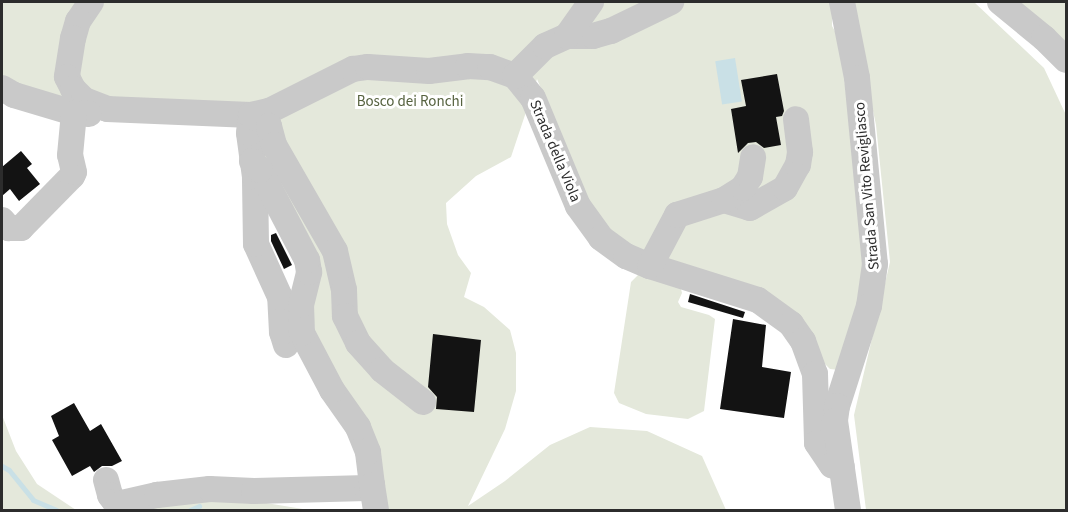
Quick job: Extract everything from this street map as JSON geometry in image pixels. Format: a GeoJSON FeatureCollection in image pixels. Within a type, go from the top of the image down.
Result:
{"type":"FeatureCollection","features":[{"type":"Feature","properties":{"kind":"street"},"geometry":{"type":"LineString","coordinates":[[91,2],[78,21],[67,78],[73,89],[84,100],[107,109]]}},
{"type":"Feature","properties":{"kind":"street"},"geometry":{"type":"LineString","coordinates":[[567,36],[591,2]]}},
{"type":"Feature","properties":{"kind":"street"},"geometry":{"type":"LineString","coordinates":[[2,88],[14,95],[74,113],[88,114],[107,109],[251,115],[269,111],[353,69],[384,66],[447,71],[479,66],[490,67],[515,76],[545,46],[567,36],[593,36],[611,32],[671,2]]}},
{"type":"Feature","properties":{"kind":"street","name":"Strada San Vito Revigliasco"},"geometry":{"type":"LineString","coordinates":[[842,2],[858,88],[875,264],[869,306],[837,406],[836,440],[848,510]]}},
{"type":"Feature","properties":{"kind":"street"},"geometry":{"type":"LineString","coordinates":[[1000,2],[1044,38],[1066,60]]}},
{"type":"Feature","properties":{"kind":"street","name":"Strada della Viola"},"geometry":{"type":"LineString","coordinates":[[515,76],[533,99],[578,206],[589,224],[613,248],[650,266],[758,300],[791,324],[803,341],[815,374],[817,443],[832,465],[842,467]]}},
{"type":"Feature","properties":{"kind":"street"},"geometry":{"type":"LineString","coordinates":[[2,220],[9,228],[21,228],[72,176],[74,172],[70,154],[74,113]]}},
{"type":"Feature","properties":{"kind":"street"},"geometry":{"type":"LineString","coordinates":[[251,115],[256,244],[280,297],[286,345]]}},
{"type":"Feature","properties":{"kind":"street"},"geometry":{"type":"LineString","coordinates":[[251,115],[269,126],[274,145],[335,251],[344,290],[345,315],[358,343],[382,370],[423,402]]}},
{"type":"Feature","properties":{"kind":"street"},"geometry":{"type":"LineString","coordinates":[[724,200],[750,208],[785,188],[798,165],[800,152],[796,119]]}},
{"type":"Feature","properties":{"kind":"street"},"geometry":{"type":"LineString","coordinates":[[650,266],[677,215],[724,200],[743,188],[750,177],[753,157]]}},
{"type":"Feature","properties":{"kind":"street"},"geometry":{"type":"LineString","coordinates":[[252,161],[264,177],[307,260],[309,272],[301,305],[302,333],[332,390],[358,427],[368,452],[376,510]]}},
{"type":"Feature","properties":{"kind":"street"},"geometry":{"type":"LineString","coordinates":[[106,480],[110,495],[115,501],[122,503],[157,495],[210,489],[254,491],[367,489],[372,484]]}},
{"type":"Feature","properties":{"kind":"green space","name":"Bosco dei Ronchi"},"geometry":{"type":"Polygon","coordinates":[[[2,2],[832,2],[832,26],[840,40],[866,272],[839,370],[830,369],[823,362],[810,337],[636,251],[596,218],[537,79],[511,157],[476,176],[446,203],[447,224],[458,255],[471,273],[464,297],[484,307],[510,330],[516,353],[516,391],[505,429],[468,506],[505,481],[550,445],[590,427],[647,431],[702,456],[726,510],[380,510],[316,351],[311,285],[261,164],[257,127],[83,107],[2,80],[2,2]]]}},
{"type":"Feature","properties":{"kind":"green space"},"geometry":{"type":"Polygon","coordinates":[[[854,2],[974,2],[1044,68],[1066,115],[1066,510],[866,510],[854,415],[890,262],[876,125],[853,16],[854,2]]]}},
{"type":"Feature","properties":{"kind":"green space"},"geometry":{"type":"Polygon","coordinates":[[[1019,2],[1066,2],[1066,48],[1019,2]]]}},
{"type":"Feature","properties":{"kind":"green space"},"geometry":{"type":"Polygon","coordinates":[[[645,273],[680,285],[682,293],[678,302],[681,307],[715,319],[704,411],[688,419],[646,414],[619,403],[614,393],[631,282],[638,275],[645,273]]]}},
{"type":"Feature","properties":{"kind":"green space"},"geometry":{"type":"Polygon","coordinates":[[[2,415],[16,451],[37,484],[76,510],[2,510],[2,415]]]}},
{"type":"Feature","properties":{"kind":"green space"},"geometry":{"type":"Polygon","coordinates":[[[194,497],[260,502],[309,510],[140,510],[194,497]]]}},
{"type":"Feature","properties":{"kind":"water"},"geometry":{"type":"Polygon","coordinates":[[[735,58],[742,101],[722,105],[715,61],[735,58]]]}},
{"type":"Feature","properties":{"kind":"building"},"geometry":{"type":"Polygon","coordinates":[[[777,74],[784,111],[782,116],[776,117],[781,145],[764,148],[756,142],[748,143],[738,153],[731,109],[746,106],[741,80],[777,74]]]}},
{"type":"Feature","properties":{"kind":"building"},"geometry":{"type":"Polygon","coordinates":[[[21,151],[32,164],[27,168],[40,184],[19,201],[10,189],[2,196],[2,167],[21,151]]]}},
{"type":"Feature","properties":{"kind":"building"},"geometry":{"type":"Polygon","coordinates":[[[276,233],[292,265],[284,269],[271,241],[271,235],[276,233]]]}},
{"type":"Feature","properties":{"kind":"building"},"geometry":{"type":"Polygon","coordinates":[[[690,294],[745,312],[743,318],[688,302],[690,294]]]}},
{"type":"Feature","properties":{"kind":"building"},"geometry":{"type":"Polygon","coordinates":[[[733,319],[766,325],[762,367],[791,372],[784,418],[720,409],[733,319]]]}},
{"type":"Feature","properties":{"kind":"building"},"geometry":{"type":"Polygon","coordinates":[[[433,334],[481,340],[474,412],[436,409],[437,397],[428,387],[433,334]]]}},
{"type":"Feature","properties":{"kind":"building"},"geometry":{"type":"Polygon","coordinates":[[[74,403],[90,431],[101,424],[122,461],[112,466],[102,466],[94,472],[90,466],[72,476],[52,440],[59,436],[51,416],[74,403]]]}},
{"type":"Feature","properties":{"kind":"waterway"},"geometry":{"type":"LineString","coordinates":[[2,466],[9,470],[33,500],[56,510]]}},
{"type":"Feature","properties":{"kind":"waterway"},"geometry":{"type":"LineString","coordinates":[[190,510],[199,506]]}}]}
